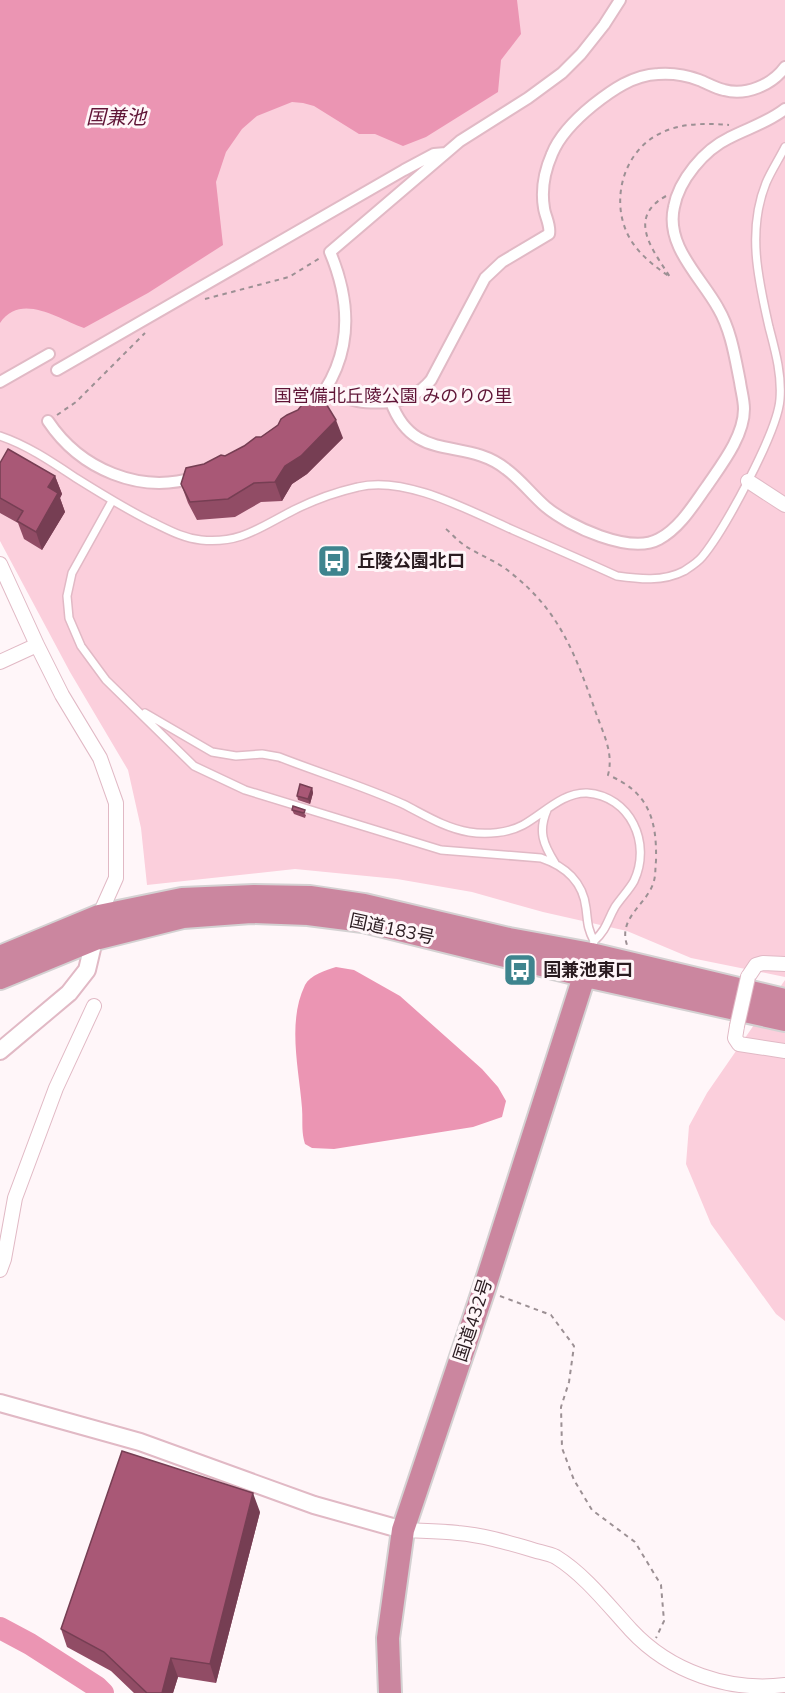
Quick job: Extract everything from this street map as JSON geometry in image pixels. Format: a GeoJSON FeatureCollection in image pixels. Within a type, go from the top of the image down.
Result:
{"type":"FeatureCollection","features":[{"type":"Feature","properties":{"kind":"highway","name":"国道183号"},"geometry":{"type":"LineString","coordinates":[[0,957],[99,916],[182,899],[254,896],[310,897],[364,904],[509,939],[592,947],[785,1000]]}},
{"type":"Feature","properties":{"kind":"highway","name":"国道183号"},"geometry":{"type":"LineString","coordinates":[[0,978],[95,939],[183,917],[251,912],[308,914],[363,921],[586,976],[785,1020]]}},
{"type":"Feature","properties":{"kind":"highway","name":"国道432号"},"geometry":{"type":"LineString","coordinates":[[390,1693],[388,1638],[403,1530],[586,976],[592,947]]}},
{"type":"Feature","properties":{"kind":"street"},"geometry":{"type":"LineString","coordinates":[[302,417],[327,389],[340,358],[346,325],[343,287],[330,252],[460,141],[528,98],[562,73],[581,54],[620,0]]}},
{"type":"Feature","properties":{"kind":"street"},"geometry":{"type":"LineString","coordinates":[[327,389],[354,402],[392,402],[414,395],[431,380],[480,286],[494,267],[549,234],[543,193],[549,162],[555,146],[571,124],[582,114],[626,82],[647,75],[685,76],[732,91],[759,88],[778,75],[785,67]]}},
{"type":"Feature","properties":{"kind":"street"},"geometry":{"type":"LineString","coordinates":[[392,402],[402,422],[415,438],[493,460],[510,472],[546,507],[562,518],[602,537],[632,544],[647,544],[668,534],[692,507],[728,453],[741,425],[744,407],[727,326],[718,308],[685,258],[675,234],[672,218],[678,195],[688,176],[707,152],[727,138],[763,124],[785,109]]}},
{"type":"Feature","properties":{"kind":"street"},"geometry":{"type":"LineString","coordinates":[[57,370],[404,170],[434,154],[446,153]]}},
{"type":"Feature","properties":{"kind":"street"},"geometry":{"type":"LineString","coordinates":[[0,382],[49,354]]}},
{"type":"Feature","properties":{"kind":"street"},"geometry":{"type":"LineString","coordinates":[[48,421],[62,440],[86,460],[99,468],[124,477],[145,483],[161,483],[205,474]]}},
{"type":"Feature","properties":{"kind":"street"},"geometry":{"type":"LineString","coordinates":[[748,481],[785,505]]}},
{"type":"Feature","properties":{"kind":"street"},"geometry":{"type":"LineString","coordinates":[[0,564],[36,645],[62,695],[100,758],[116,803],[116,878],[99,916],[87,970],[69,993],[0,1051]]}},
{"type":"Feature","properties":{"kind":"street"},"geometry":{"type":"LineString","coordinates":[[0,662],[36,645]]}},
{"type":"Feature","properties":{"kind":"street"},"geometry":{"type":"LineString","coordinates":[[785,964],[756,965],[748,977],[735,1038],[739,1044],[785,1051]]}},
{"type":"Feature","properties":{"kind":"street"},"geometry":{"type":"LineString","coordinates":[[0,1270],[15,1198],[56,1088],[94,1006]]}},
{"type":"Feature","properties":{"kind":"street"},"geometry":{"type":"LineString","coordinates":[[0,1403],[140,1442],[314,1505],[403,1530],[460,1533],[506,1542],[554,1556],[579,1575],[650,1649],[676,1666],[701,1676],[739,1684],[785,1685]]}},
{"type":"Feature","properties":{"kind":"lane"},"geometry":{"type":"LineString","coordinates":[[0,436],[47,459],[112,501],[177,535],[199,540],[222,541],[238,538],[328,495],[360,486],[398,486],[440,498],[617,576],[647,580],[681,572],[700,560],[719,534],[748,481],[773,425],[780,401],[779,371],[755,258],[755,225],[765,183],[785,147]]}},
{"type":"Feature","properties":{"kind":"lane"},"geometry":{"type":"LineString","coordinates":[[112,501],[72,573],[67,596],[69,618],[81,646],[106,680],[194,766],[245,790],[441,850],[541,858],[555,863],[575,878],[584,898],[586,926],[592,947]]}},
{"type":"Feature","properties":{"kind":"lane"},"geometry":{"type":"LineString","coordinates":[[138,709],[212,752],[236,756],[262,754],[279,757],[402,804],[440,824],[470,832],[504,832],[522,826],[563,798],[585,793],[610,798],[628,813],[638,835],[640,855],[634,881],[615,908],[605,930],[592,947]]}},
{"type":"Feature","properties":{"kind":"lane"},"geometry":{"type":"LineString","coordinates":[[547,810],[542,821],[541,832],[555,863]]}},
{"type":"Feature","properties":{"kind":"path"},"geometry":{"type":"LineString","coordinates":[[678,195],[665,196],[653,204],[644,230],[647,240],[670,277],[640,253],[627,234],[620,199],[626,169],[643,144],[668,130],[708,124],[727,125],[746,130]]}},
{"type":"Feature","properties":{"kind":"path"},"geometry":{"type":"LineString","coordinates":[[198,301],[289,277],[330,252]]}},
{"type":"Feature","properties":{"kind":"path"},"geometry":{"type":"LineString","coordinates":[[48,421],[76,402],[146,332]]}},
{"type":"Feature","properties":{"kind":"path"},"geometry":{"type":"LineString","coordinates":[[446,530],[460,542],[513,573],[546,604],[571,647],[592,703],[610,757],[608,775],[635,792],[645,804],[652,818],[657,838],[655,879],[649,892],[632,913],[625,927],[626,943],[632,951]]}},
{"type":"Feature","properties":{"kind":"path"},"geometry":{"type":"LineString","coordinates":[[484,1289],[551,1315],[574,1346],[569,1382],[561,1407],[562,1448],[574,1480],[592,1509],[635,1542],[660,1585],[664,1622],[650,1649]]}},
{"type":"Feature","properties":{"kind":"green space","name":"国営備北丘陵公園 みのりの里"},"geometry":{"type":"Polygon","coordinates":[[[0,0],[785,0],[785,977],[691,958],[627,931],[543,912],[472,892],[397,879],[295,869],[147,885],[141,828],[128,770],[70,672],[0,541],[0,0]]]}},
{"type":"Feature","properties":{"kind":"green space"},"geometry":{"type":"Polygon","coordinates":[[[785,980],[785,1321],[776,1314],[711,1224],[686,1164],[689,1126],[707,1093],[785,980]]]}},
{"type":"Feature","properties":{"kind":"water","name":"国兼池"},"geometry":{"type":"Polygon","coordinates":[[[0,0],[517,0],[521,34],[501,60],[498,92],[426,137],[403,146],[375,134],[359,134],[314,106],[303,103],[292,102],[257,116],[242,129],[226,152],[216,182],[223,245],[148,293],[84,328],[52,314],[29,309],[18,309],[0,323],[0,0]]]}},
{"type":"Feature","properties":{"kind":"water"},"geometry":{"type":"Polygon","coordinates":[[[336,967],[354,970],[400,996],[482,1069],[498,1087],[506,1101],[502,1117],[473,1127],[334,1149],[312,1148],[305,1144],[295,1030],[297,1014],[307,981],[319,973],[336,967]]]}},
{"type":"Feature","properties":{"kind":"building"},"geometry":{"type":"Polygon","coordinates":[[[308,397],[325,402],[336,420],[301,456],[285,466],[275,482],[254,483],[228,499],[190,502],[181,484],[186,468],[204,464],[221,455],[225,456],[256,437],[261,437],[278,425],[281,419],[298,410],[308,397]]]}},
{"type":"Feature","properties":{"kind":"building"},"geometry":{"type":"Polygon","coordinates":[[[8,449],[55,476],[48,487],[58,493],[36,532],[17,521],[23,511],[0,498],[0,463],[8,449]]]}},
{"type":"Feature","properties":{"kind":"building"},"geometry":{"type":"Polygon","coordinates":[[[300,784],[312,788],[308,799],[297,796],[300,784]]]}},
{"type":"Feature","properties":{"kind":"building"},"geometry":{"type":"Polygon","coordinates":[[[293,806],[305,810],[304,813],[292,810],[293,806]]]}},
{"type":"Feature","properties":{"kind":"building"},"geometry":{"type":"Polygon","coordinates":[[[122,1451],[253,1493],[210,1664],[171,1658],[162,1693],[147,1693],[104,1652],[61,1629],[122,1451]]]}},
{"type":"Feature","properties":{"kind":"waterway"},"geometry":{"type":"LineString","coordinates":[[0,1628],[30,1644],[103,1693]]}},
{"type":"Feature","properties":{"kind":"place","name":"丘陵公園北口"},"geometry":{"type":"Point","coordinates":[334,561]}},
{"type":"Feature","properties":{"kind":"place","name":"国兼池東口"},"geometry":{"type":"Point","coordinates":[520,970]}}]}
